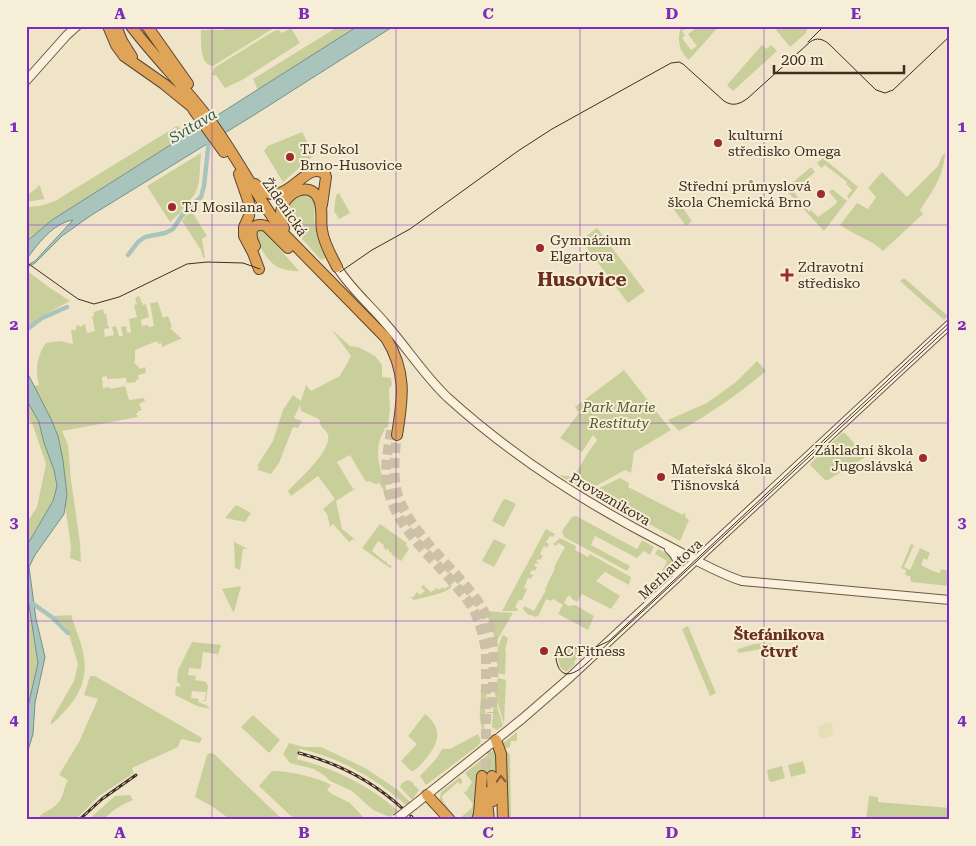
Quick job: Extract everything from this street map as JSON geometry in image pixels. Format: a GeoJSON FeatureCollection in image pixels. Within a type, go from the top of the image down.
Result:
{"type":"FeatureCollection","features":[{"type":"Feature","properties":{"kind":"highway"},"geometry":{"type":"LineString","coordinates":[[108,26],[121,53],[131,62],[194,104]]}},
{"type":"Feature","properties":{"kind":"highway"},"geometry":{"type":"LineString","coordinates":[[116,26],[128,52],[149,73]]}},
{"type":"Feature","properties":{"kind":"highway","name":"Židenická"},"geometry":{"type":"LineString","coordinates":[[123,26],[194,104],[241,172],[268,222],[347,302],[376,336],[390,359],[396,385],[394,432]]}},
{"type":"Feature","properties":{"kind":"highway","name":"Židenická"},"geometry":{"type":"LineString","coordinates":[[131,26],[141,44]]}},
{"type":"Feature","properties":{"kind":"highway"},"geometry":{"type":"LineString","coordinates":[[147,26],[185,80],[194,104]]}},
{"type":"Feature","properties":{"kind":"highway"},"geometry":{"type":"LineString","coordinates":[[241,172],[261,189],[273,194],[284,192],[313,171],[321,171],[325,174],[326,178],[321,212]]}},
{"type":"Feature","properties":{"kind":"highway"},"geometry":{"type":"LineString","coordinates":[[241,172],[250,206],[249,216],[244,227],[244,236],[254,254],[259,269],[262,258],[252,241],[251,234],[256,226],[266,226],[290,246]]}},
{"type":"Feature","properties":{"kind":"highway","name":"Židenická"},"geometry":{"type":"LineString","coordinates":[[241,172],[253,186],[290,246]]}},
{"type":"Feature","properties":{"kind":"highway"},"geometry":{"type":"LineString","coordinates":[[290,246],[279,216],[281,208],[287,199],[299,191],[310,190],[318,197],[324,238],[337,267]]}},
{"type":"Feature","properties":{"kind":"highway"},"geometry":{"type":"LineString","coordinates":[[496,740],[501,754],[502,820]]}},
{"type":"Feature","properties":{"kind":"highway"},"geometry":{"type":"LineString","coordinates":[[477,820],[487,776]]}},
{"type":"Feature","properties":{"kind":"highway"},"geometry":{"type":"LineString","coordinates":[[487,776],[489,820]]}},
{"type":"Feature","properties":{"kind":"highway"},"geometry":{"type":"LineString","coordinates":[[487,776],[495,820]]}},
{"type":"Feature","properties":{"kind":"highway"},"geometry":{"type":"LineString","coordinates":[[427,795],[430,805],[442,820]]}},
{"type":"Feature","properties":{"kind":"highway"},"geometry":{"type":"LineString","coordinates":[[427,795],[450,820]]}},
{"type":"Feature","properties":{"kind":"main road"},"geometry":{"type":"LineString","coordinates":[[67,35],[71,26]]}},
{"type":"Feature","properties":{"kind":"main road"},"geometry":{"type":"LineString","coordinates":[[26,81],[76,26]]}},
{"type":"Feature","properties":{"kind":"main road","name":"Provazníkova"},"geometry":{"type":"LineString","coordinates":[[337,267],[344,279],[385,322],[433,382],[487,430],[532,466],[574,493],[665,544],[731,577],[750,582],[950,600]]}},
{"type":"Feature","properties":{"kind":"main road","name":"Merhautova"},"geometry":{"type":"LineString","coordinates":[[396,819],[568,680],[950,324]]}},
{"type":"Feature","properties":{"kind":"main road"},"geometry":{"type":"LineString","coordinates":[[665,544],[677,558],[679,567],[676,580]]}},
{"type":"Feature","properties":{"kind":"shaded area"},"geometry":{"type":"Polygon","coordinates":[[[831,722],[834,732],[830,737],[820,739],[817,726],[831,722]]]}},
{"type":"Feature","properties":{"kind":"green space"},"geometry":{"type":"Polygon","coordinates":[[[231,26],[277,26],[213,66],[208,65],[203,57],[201,30],[224,30],[231,26]]]}},
{"type":"Feature","properties":{"kind":"green space"},"geometry":{"type":"Polygon","coordinates":[[[339,26],[350,26],[352,30],[258,90],[253,79],[339,26]]]}},
{"type":"Feature","properties":{"kind":"green space"},"geometry":{"type":"Polygon","coordinates":[[[682,26],[689,26],[682,31],[685,36],[682,38],[691,50],[697,46],[688,34],[699,26],[719,26],[689,60],[681,49],[679,40],[682,26]]]}},
{"type":"Feature","properties":{"kind":"green space"},"geometry":{"type":"Polygon","coordinates":[[[780,26],[805,26],[807,29],[806,33],[790,47],[776,30],[780,26]]]}},
{"type":"Feature","properties":{"kind":"green space"},"geometry":{"type":"Polygon","coordinates":[[[291,28],[300,43],[242,80],[225,88],[216,75],[212,74],[214,68],[274,31],[279,30],[282,33],[291,28]]]}},
{"type":"Feature","properties":{"kind":"green space"},"geometry":{"type":"Polygon","coordinates":[[[762,45],[766,49],[771,45],[777,51],[733,91],[727,85],[762,45]]]}},
{"type":"Feature","properties":{"kind":"green space"},"geometry":{"type":"Polygon","coordinates":[[[177,126],[187,132],[192,131],[52,220],[26,242],[26,207],[40,206],[55,201],[177,126]]]}},
{"type":"Feature","properties":{"kind":"green space","name":"TJ Sokol Brno-Husovice"},"geometry":{"type":"Polygon","coordinates":[[[302,132],[314,155],[283,182],[264,151],[268,146],[302,132]]]}},
{"type":"Feature","properties":{"kind":"green space","name":"TJ Mosilana"},"geometry":{"type":"Polygon","coordinates":[[[201,153],[199,183],[195,194],[180,212],[186,216],[191,210],[207,236],[202,239],[205,258],[203,258],[201,250],[182,221],[185,217],[180,213],[170,222],[147,186],[201,153]]]}},
{"type":"Feature","properties":{"kind":"green space"},"geometry":{"type":"Polygon","coordinates":[[[945,153],[940,176],[920,210],[923,214],[883,251],[840,225],[857,203],[868,209],[876,197],[868,188],[882,172],[907,197],[938,166],[945,153]]]}},
{"type":"Feature","properties":{"kind":"green space"},"geometry":{"type":"Polygon","coordinates":[[[823,158],[858,187],[849,199],[847,196],[852,190],[846,184],[847,182],[825,165],[821,168],[817,163],[823,158]]]}},
{"type":"Feature","properties":{"kind":"green space"},"geometry":{"type":"Polygon","coordinates":[[[811,167],[815,172],[793,191],[809,212],[811,210],[818,217],[836,204],[837,201],[829,192],[832,189],[847,201],[824,231],[785,189],[811,167]]]}},
{"type":"Feature","properties":{"kind":"green space"},"geometry":{"type":"Polygon","coordinates":[[[37,185],[40,186],[45,201],[44,199],[26,202],[26,196],[38,187],[37,185]]]}},
{"type":"Feature","properties":{"kind":"green space"},"geometry":{"type":"Polygon","coordinates":[[[303,193],[313,197],[314,200],[315,228],[326,258],[321,260],[287,222],[290,205],[303,193]]]}},
{"type":"Feature","properties":{"kind":"green space","name":"TJ Sokol Brno-Husovice"},"geometry":{"type":"Polygon","coordinates":[[[339,193],[350,213],[339,219],[334,211],[336,195],[339,193]]]}},
{"type":"Feature","properties":{"kind":"green space"},"geometry":{"type":"Polygon","coordinates":[[[678,201],[692,221],[686,226],[672,207],[678,201]]]}},
{"type":"Feature","properties":{"kind":"green space"},"geometry":{"type":"Polygon","coordinates":[[[597,228],[645,291],[628,303],[581,240],[597,228]]]}},
{"type":"Feature","properties":{"kind":"green space"},"geometry":{"type":"Polygon","coordinates":[[[259,230],[264,231],[299,271],[282,269],[271,262],[254,237],[259,230]]]}},
{"type":"Feature","properties":{"kind":"green space"},"geometry":{"type":"Polygon","coordinates":[[[26,270],[70,301],[38,318],[26,328],[26,270]]]}},
{"type":"Feature","properties":{"kind":"green space"},"geometry":{"type":"Polygon","coordinates":[[[904,278],[948,316],[944,320],[900,281],[904,278]]]}},
{"type":"Feature","properties":{"kind":"green space"},"geometry":{"type":"Polygon","coordinates":[[[139,296],[143,305],[146,304],[149,317],[141,320],[142,326],[154,326],[150,303],[158,302],[163,318],[168,316],[172,327],[170,328],[183,338],[163,348],[161,343],[158,344],[157,341],[135,350],[134,362],[140,369],[145,367],[146,373],[138,375],[139,379],[136,382],[127,383],[126,378],[107,379],[107,376],[102,377],[103,388],[110,387],[110,389],[125,386],[129,400],[144,398],[145,401],[139,404],[142,410],[136,413],[138,417],[62,431],[68,445],[81,562],[70,558],[71,547],[65,505],[67,495],[63,460],[51,419],[34,386],[39,385],[37,368],[39,358],[46,343],[60,341],[73,344],[71,330],[76,330],[76,326],[79,325],[80,327],[85,324],[87,333],[95,331],[92,316],[94,316],[94,312],[103,309],[110,328],[104,329],[105,337],[114,335],[112,327],[116,326],[119,336],[123,336],[121,327],[126,326],[127,332],[131,333],[129,319],[137,317],[134,305],[137,304],[135,298],[139,296]]]}},
{"type":"Feature","properties":{"kind":"green space"},"geometry":{"type":"Polygon","coordinates":[[[332,330],[350,346],[358,347],[375,356],[382,365],[382,377],[391,378],[392,385],[389,389],[390,409],[388,427],[385,428],[381,437],[378,450],[381,472],[390,501],[379,483],[366,482],[350,455],[337,462],[353,489],[358,487],[336,501],[342,529],[356,540],[353,539],[349,542],[333,524],[330,527],[327,514],[323,509],[335,499],[318,476],[291,496],[288,491],[313,465],[325,449],[328,435],[321,426],[319,419],[301,411],[300,405],[294,418],[302,421],[298,428],[293,427],[279,463],[271,474],[258,470],[259,466],[257,466],[273,441],[283,410],[293,395],[301,401],[306,385],[311,391],[340,376],[351,356],[332,330]]]}},
{"type":"Feature","properties":{"kind":"green space"},"geometry":{"type":"Polygon","coordinates":[[[757,361],[766,371],[713,411],[679,431],[668,420],[707,403],[736,382],[757,361]]]}},
{"type":"Feature","properties":{"kind":"green space","name":"Park Marie Restituty"},"geometry":{"type":"Polygon","coordinates":[[[624,370],[671,430],[634,452],[631,473],[625,470],[594,487],[590,486],[584,490],[559,475],[574,477],[597,440],[593,435],[582,452],[560,438],[579,413],[575,407],[624,370]]]}},
{"type":"Feature","properties":{"kind":"green space"},"geometry":{"type":"Polygon","coordinates":[[[26,399],[39,422],[57,486],[53,501],[26,547],[26,524],[37,507],[46,464],[32,423],[26,417],[26,399]]]}},
{"type":"Feature","properties":{"kind":"green space"},"geometry":{"type":"Polygon","coordinates":[[[842,433],[845,433],[864,454],[864,458],[825,480],[810,465],[842,433]]]}},
{"type":"Feature","properties":{"kind":"green space"},"geometry":{"type":"Polygon","coordinates":[[[620,478],[629,483],[628,487],[683,515],[684,513],[686,514],[685,517],[689,520],[680,541],[591,492],[620,478]]]}},
{"type":"Feature","properties":{"kind":"green space"},"geometry":{"type":"Polygon","coordinates":[[[506,499],[516,504],[504,527],[492,521],[503,500],[506,499]]]}},
{"type":"Feature","properties":{"kind":"green space"},"geometry":{"type":"Polygon","coordinates":[[[236,505],[251,513],[245,522],[225,518],[236,505]]]}},
{"type":"Feature","properties":{"kind":"green space"},"geometry":{"type":"Polygon","coordinates":[[[576,516],[637,549],[642,540],[654,547],[650,555],[644,551],[637,558],[595,536],[591,545],[630,566],[627,571],[564,537],[562,531],[572,517],[576,516]]]}},
{"type":"Feature","properties":{"kind":"green space"},"geometry":{"type":"Polygon","coordinates":[[[380,524],[407,543],[406,545],[409,549],[401,561],[391,554],[392,552],[390,553],[388,549],[386,550],[383,547],[384,545],[378,541],[372,551],[392,566],[390,568],[362,548],[380,524]]]}},
{"type":"Feature","properties":{"kind":"green space"},"geometry":{"type":"Polygon","coordinates":[[[546,529],[555,534],[553,537],[550,536],[546,542],[549,544],[547,548],[544,546],[540,554],[543,556],[540,560],[536,561],[539,563],[534,565],[537,567],[530,574],[533,575],[531,579],[528,578],[524,588],[527,589],[522,600],[519,600],[515,607],[518,609],[517,611],[502,611],[546,529]]]}},
{"type":"Feature","properties":{"kind":"green space"},"geometry":{"type":"Polygon","coordinates":[[[560,538],[576,546],[575,550],[588,557],[590,554],[631,577],[629,585],[605,572],[596,581],[620,596],[611,609],[582,594],[577,602],[570,595],[567,597],[564,603],[569,606],[575,605],[594,616],[588,630],[558,614],[563,605],[553,599],[551,601],[546,599],[539,615],[536,617],[527,614],[523,609],[524,606],[534,611],[546,590],[554,567],[565,547],[558,543],[556,546],[553,544],[560,538]]]}},
{"type":"Feature","properties":{"kind":"green space"},"geometry":{"type":"Polygon","coordinates":[[[494,539],[506,545],[494,567],[482,561],[494,539]]]}},
{"type":"Feature","properties":{"kind":"green space"},"geometry":{"type":"Polygon","coordinates":[[[234,542],[248,549],[243,549],[240,570],[235,568],[234,542]]]}},
{"type":"Feature","properties":{"kind":"green space"},"geometry":{"type":"Polygon","coordinates":[[[911,544],[914,545],[904,567],[910,570],[920,548],[930,553],[927,560],[924,558],[921,565],[940,573],[941,569],[950,571],[950,586],[911,582],[910,576],[905,575],[906,570],[901,568],[911,544]]]}},
{"type":"Feature","properties":{"kind":"green space"},"geometry":{"type":"Polygon","coordinates":[[[658,549],[673,557],[676,567],[665,577],[660,574],[667,561],[655,554],[658,549]]]}},
{"type":"Feature","properties":{"kind":"green space"},"geometry":{"type":"Polygon","coordinates":[[[26,578],[38,663],[29,702],[26,732],[26,578]]]}},
{"type":"Feature","properties":{"kind":"green space"},"geometry":{"type":"Polygon","coordinates":[[[423,585],[431,592],[437,588],[439,590],[442,587],[444,589],[450,585],[452,586],[434,595],[414,600],[410,597],[413,597],[417,592],[420,595],[425,591],[421,587],[423,585]]]}},
{"type":"Feature","properties":{"kind":"green space"},"geometry":{"type":"Polygon","coordinates":[[[241,586],[234,612],[233,612],[222,589],[241,586]]]}},
{"type":"Feature","properties":{"kind":"green space"},"geometry":{"type":"Polygon","coordinates":[[[486,611],[513,613],[496,642],[486,611]]]}},
{"type":"Feature","properties":{"kind":"green space"},"geometry":{"type":"Polygon","coordinates":[[[71,615],[84,657],[85,669],[83,680],[75,699],[51,725],[51,721],[74,681],[78,664],[67,628],[53,616],[71,615]]]}},
{"type":"Feature","properties":{"kind":"green space"},"geometry":{"type":"Polygon","coordinates":[[[688,626],[716,693],[710,696],[682,629],[688,626]]]}},
{"type":"Feature","properties":{"kind":"green space"},"geometry":{"type":"Polygon","coordinates":[[[503,635],[508,638],[505,650],[505,675],[498,673],[497,663],[498,649],[503,635]]]}},
{"type":"Feature","properties":{"kind":"green space"},"geometry":{"type":"Polygon","coordinates":[[[192,642],[221,645],[217,657],[217,654],[203,652],[201,669],[189,668],[188,675],[196,676],[195,680],[206,682],[208,686],[206,701],[200,700],[205,700],[206,692],[192,691],[191,698],[199,699],[198,702],[210,709],[197,706],[175,695],[176,686],[180,687],[180,684],[177,682],[178,670],[192,642]]]}},
{"type":"Feature","properties":{"kind":"green space"},"geometry":{"type":"Polygon","coordinates":[[[770,643],[772,645],[770,647],[739,653],[737,651],[754,644],[770,643]]]}},
{"type":"Feature","properties":{"kind":"green space"},"geometry":{"type":"Polygon","coordinates":[[[570,648],[587,654],[581,659],[578,657],[574,662],[575,664],[566,672],[560,667],[558,658],[563,650],[570,648]]]}},
{"type":"Feature","properties":{"kind":"green space"},"geometry":{"type":"Polygon","coordinates":[[[90,676],[95,676],[202,738],[200,743],[181,739],[178,747],[132,768],[134,773],[99,796],[75,820],[37,820],[61,799],[68,780],[59,775],[79,742],[98,699],[84,695],[90,676]]]}},
{"type":"Feature","properties":{"kind":"green space"},"geometry":{"type":"Polygon","coordinates":[[[498,678],[506,680],[504,724],[494,691],[498,678]]]}},
{"type":"Feature","properties":{"kind":"green space"},"geometry":{"type":"Polygon","coordinates":[[[480,690],[487,692],[484,727],[486,735],[480,719],[480,690]]]}},
{"type":"Feature","properties":{"kind":"green space"},"geometry":{"type":"Polygon","coordinates":[[[494,696],[503,726],[497,730],[492,727],[494,696]]]}},
{"type":"Feature","properties":{"kind":"green space"},"geometry":{"type":"Polygon","coordinates":[[[425,714],[435,726],[437,738],[428,756],[418,768],[411,771],[401,761],[417,744],[408,736],[425,714]]]}},
{"type":"Feature","properties":{"kind":"green space"},"geometry":{"type":"Polygon","coordinates":[[[253,715],[280,740],[269,753],[241,727],[253,715]]]}},
{"type":"Feature","properties":{"kind":"green space"},"geometry":{"type":"Polygon","coordinates":[[[517,732],[517,741],[511,741],[510,747],[505,749],[510,755],[511,820],[505,820],[503,743],[517,732]]]}},
{"type":"Feature","properties":{"kind":"green space"},"geometry":{"type":"Polygon","coordinates":[[[478,734],[481,741],[479,745],[426,785],[420,776],[436,759],[442,749],[450,749],[478,734]]]}},
{"type":"Feature","properties":{"kind":"green space"},"geometry":{"type":"Polygon","coordinates":[[[289,743],[304,747],[321,747],[365,768],[398,790],[410,802],[406,805],[370,778],[343,763],[300,749],[297,759],[351,779],[375,793],[398,811],[390,817],[373,810],[352,791],[330,781],[314,769],[290,763],[283,754],[289,743]]]}},
{"type":"Feature","properties":{"kind":"green space"},"geometry":{"type":"Polygon","coordinates":[[[495,749],[498,753],[499,775],[479,775],[474,818],[472,820],[455,820],[438,801],[441,792],[460,777],[462,780],[461,785],[458,782],[442,796],[443,801],[456,818],[460,818],[472,808],[473,804],[463,791],[466,792],[472,782],[465,773],[495,749]]]}},
{"type":"Feature","properties":{"kind":"green space"},"geometry":{"type":"Polygon","coordinates":[[[210,753],[214,754],[283,820],[231,820],[195,797],[207,755],[210,753]]]}},
{"type":"Feature","properties":{"kind":"green space"},"geometry":{"type":"Polygon","coordinates":[[[803,761],[806,773],[791,777],[788,765],[803,761]]]}},
{"type":"Feature","properties":{"kind":"green space"},"geometry":{"type":"Polygon","coordinates":[[[782,766],[785,778],[772,782],[769,781],[767,770],[782,766]]]}},
{"type":"Feature","properties":{"kind":"green space"},"geometry":{"type":"Polygon","coordinates":[[[272,771],[303,775],[331,785],[327,790],[350,803],[366,820],[295,820],[259,786],[272,771]]]}},
{"type":"Feature","properties":{"kind":"green space"},"geometry":{"type":"Polygon","coordinates":[[[408,780],[414,783],[419,790],[412,800],[400,787],[402,783],[408,780]]]}},
{"type":"Feature","properties":{"kind":"green space"},"geometry":{"type":"Polygon","coordinates":[[[130,795],[133,800],[117,808],[104,820],[88,820],[115,796],[130,795]]]}},
{"type":"Feature","properties":{"kind":"green space"},"geometry":{"type":"Polygon","coordinates":[[[869,796],[878,797],[878,802],[950,808],[950,820],[866,820],[869,796]]]}},
{"type":"Feature","properties":{"kind":"water"},"geometry":{"type":"Polygon","coordinates":[[[358,26],[394,26],[90,216],[62,236],[35,263],[26,268],[26,266],[35,261],[73,220],[59,225],[52,230],[26,260],[26,242],[52,220],[358,26]]]}},
{"type":"Feature","properties":{"kind":"water"},"geometry":{"type":"Polygon","coordinates":[[[26,370],[58,436],[67,495],[64,514],[35,555],[29,567],[36,619],[45,657],[35,703],[33,734],[26,757],[29,702],[38,663],[26,586],[26,547],[53,501],[57,486],[39,422],[26,399],[26,370]]]}},
{"type":"Feature","properties":{"kind":"waterway"},"geometry":{"type":"LineString","coordinates":[[128,255],[138,242],[145,237],[165,233],[173,229],[185,211],[201,197],[209,139]]}},
{"type":"Feature","properties":{"kind":"waterway"},"geometry":{"type":"LineString","coordinates":[[26,330],[42,318],[67,307]]}},
{"type":"Feature","properties":{"kind":"waterway"},"geometry":{"type":"LineString","coordinates":[[32,603],[53,618],[68,633]]}},
{"type":"Feature","properties":{"kind":"tunnel"},"geometry":{"type":"LineString","coordinates":[[391,430],[386,476],[390,497],[396,511],[412,536],[470,603],[482,633],[486,650],[486,776]]}},
{"type":"Feature","properties":{"kind":"tunnel"},"geometry":{"type":"LineString","coordinates":[[396,443],[395,483],[403,507],[416,529],[459,578],[482,607],[487,618],[492,641],[494,665],[492,713]]}},
{"type":"Feature","properties":{"kind":"tram line"},"geometry":{"type":"LineString","coordinates":[[808,42],[824,26]]}},
{"type":"Feature","properties":{"kind":"tram line"},"geometry":{"type":"LineString","coordinates":[[340,272],[372,250],[410,229],[518,151],[552,129],[671,63],[679,62],[683,64],[724,101],[736,104],[748,98],[810,42],[820,39],[829,44],[876,90],[885,93],[893,90],[950,36]]}},
{"type":"Feature","properties":{"kind":"tram line"},"geometry":{"type":"LineString","coordinates":[[26,262],[78,299],[94,304],[119,297],[187,264],[207,262],[243,263],[260,269]]}},
{"type":"Feature","properties":{"kind":"tram line"},"geometry":{"type":"LineString","coordinates":[[950,322],[609,641],[590,650],[568,647],[560,650],[556,659],[561,671],[568,674],[572,673],[586,664],[950,326]]}},
{"type":"Feature","properties":{"kind":"railway"},"geometry":{"type":"LineString","coordinates":[[299,753],[327,762],[354,774],[379,789],[402,808]]}},
{"type":"Feature","properties":{"kind":"railway"},"geometry":{"type":"LineString","coordinates":[[79,820],[102,799],[136,775]]}},
{"type":"Feature","properties":{"kind":"railway"},"geometry":{"type":"LineString","coordinates":[[411,816],[414,820]]}},
{"type":"Feature","properties":{"kind":"place","name":"kulturní středisko Omega"},"geometry":{"type":"Point","coordinates":[718,143]}},
{"type":"Feature","properties":{"kind":"place","name":"TJ Sokol Brno-Husovice"},"geometry":{"type":"Point","coordinates":[290,157]}},
{"type":"Feature","properties":{"kind":"place","name":"Střední průmyslová škola Chemická Brno"},"geometry":{"type":"Point","coordinates":[821,194]}},
{"type":"Feature","properties":{"kind":"place","name":"TJ Mosilana"},"geometry":{"type":"Point","coordinates":[172,207]}},
{"type":"Feature","properties":{"kind":"place","name":"Gymnázium Elgartova"},"geometry":{"type":"Point","coordinates":[540,248]}},
{"type":"Feature","properties":{"kind":"place","name":"Zdravotní středisko"},"geometry":{"type":"Point","coordinates":[787,275]}},
{"type":"Feature","properties":{"kind":"place","name":"Základní škola Jugoslávská"},"geometry":{"type":"Point","coordinates":[923,458]}},
{"type":"Feature","properties":{"kind":"place","name":"Mateřská škola Tišnovská"},"geometry":{"type":"Point","coordinates":[661,477]}},
{"type":"Feature","properties":{"kind":"place","name":"AC Fitness"},"geometry":{"type":"Point","coordinates":[544,651]}},
{"type":"Feature","properties":{"kind":"district","name":"Husovice"},"geometry":{"type":"Point","coordinates":[582,279]}},
{"type":"Feature","properties":{"kind":"district","name":"Štefánikova čtvrť"},"geometry":{"type":"Point","coordinates":[779,644]}},
{"type":"Feature","properties":{"kind":"water label","name":"Svitava"},"geometry":{"type":"Point","coordinates":[193,126]}}]}
